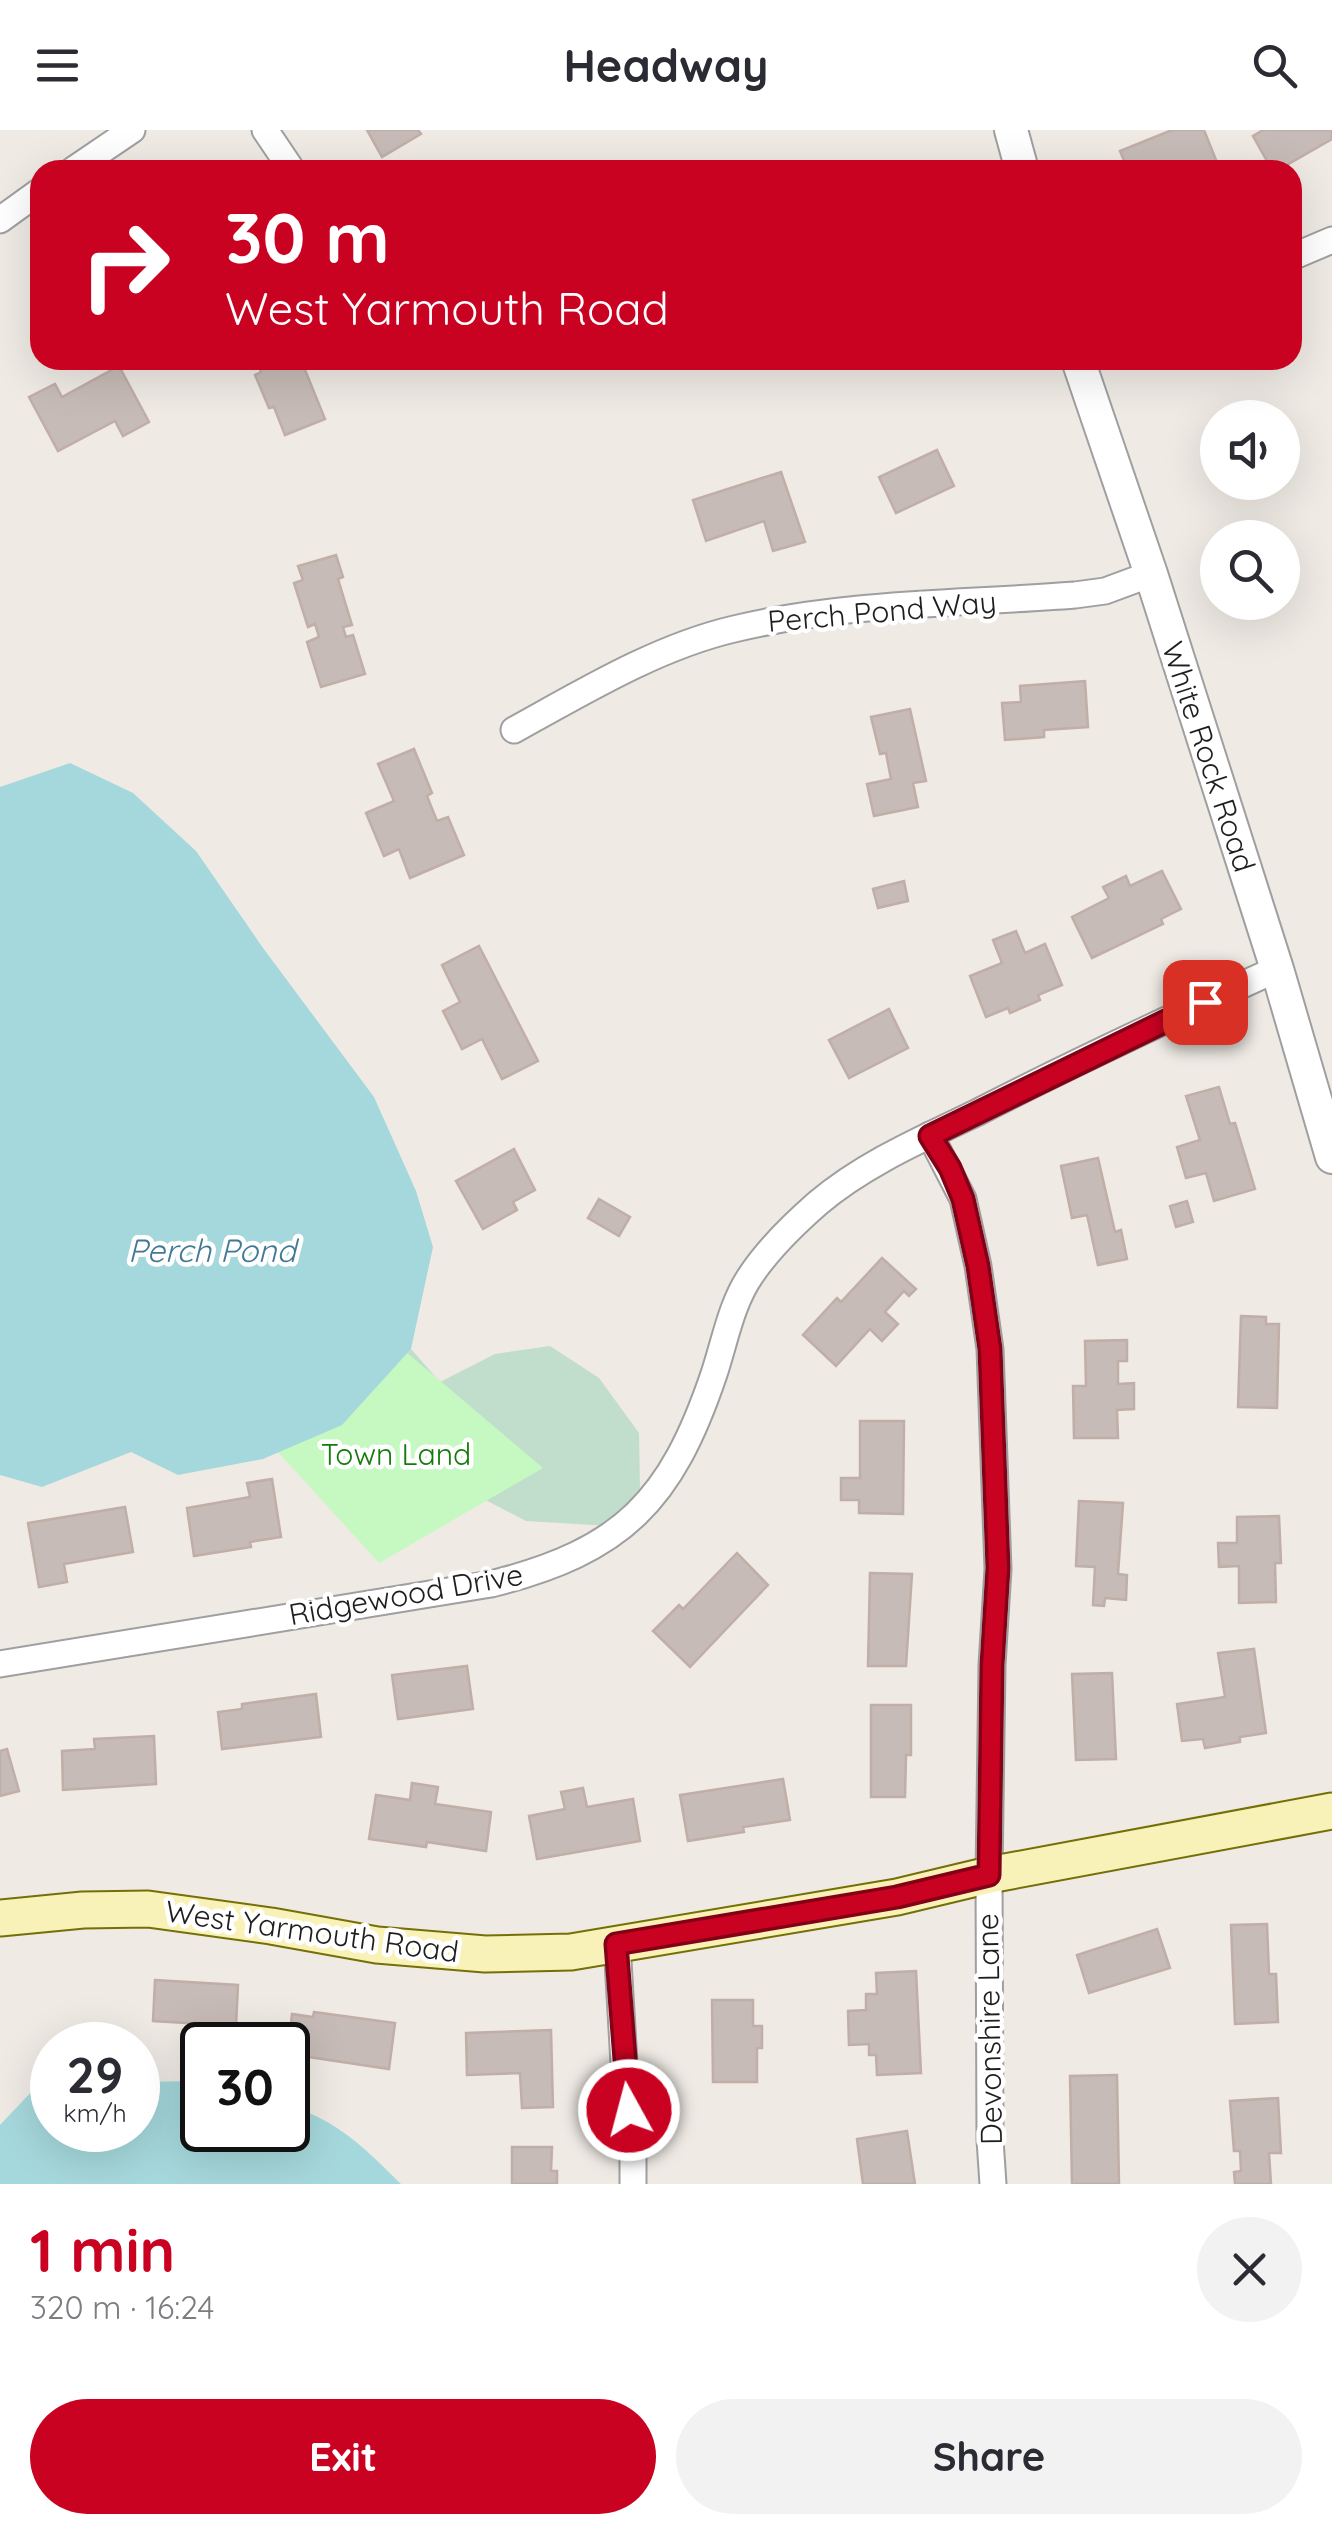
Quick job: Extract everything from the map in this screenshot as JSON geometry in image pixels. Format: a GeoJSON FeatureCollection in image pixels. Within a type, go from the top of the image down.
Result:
{"type":"FeatureCollection","features":[{"type":"Feature","properties":{"kind":"main road","name":"West Yarmouth Road"},"geometry":{"type":"LineString","coordinates":[[0,1918],[64,1911],[148,1910],[377,1945],[485,1954],[572,1952],[897,1897],[989,1875],[1332,1811]]}},
{"type":"Feature","properties":{"kind":"street"},"geometry":{"type":"LineString","coordinates":[[88,160],[132,130]]}},
{"type":"Feature","properties":{"kind":"street"},"geometry":{"type":"LineString","coordinates":[[265,130],[285,160]]}},
{"type":"Feature","properties":{"kind":"street"},"geometry":{"type":"LineString","coordinates":[[1011,130],[1019,160]]}},
{"type":"Feature","properties":{"kind":"street"},"geometry":{"type":"LineString","coordinates":[[0,220],[30,199]]}},
{"type":"Feature","properties":{"kind":"street"},"geometry":{"type":"LineString","coordinates":[[1302,253],[1332,240]]}},
{"type":"Feature","properties":{"kind":"street","name":"White Rock Road"},"geometry":{"type":"LineString","coordinates":[[1081,370],[1277,968],[1332,1157]]}},
{"type":"Feature","properties":{"kind":"street","name":"Perch Pond Way"},"geometry":{"type":"LineString","coordinates":[[514,730],[594,686],[730,630],[795,616],[888,605],[1074,595],[1105,590],[1151,574]]}},
{"type":"Feature","properties":{"kind":"street","name":"Ridgewood Drive"},"geometry":{"type":"LineString","coordinates":[[0,1664],[491,1584],[562,1562],[592,1546],[641,1512],[673,1468],[698,1420],[735,1304],[750,1276],[821,1200],[853,1177],[930,1136],[1098,1051],[1277,968]]}},
{"type":"Feature","properties":{"kind":"street","name":"Devonshire Lane"},"geometry":{"type":"LineString","coordinates":[[930,1136],[963,1199],[990,1349],[998,1568],[992,1665],[989,1875],[988,2061],[993,2184]]}},
{"type":"Feature","properties":{"kind":"street"},"geometry":{"type":"LineString","coordinates":[[616,1944],[633,2140],[633,2184]]}},
{"type":"Feature","properties":{"kind":"green space","name":"Town Land"},"geometry":{"type":"Polygon","coordinates":[[[366,1318],[543,1468],[379,1563],[216,1384],[366,1318]]]}},
{"type":"Feature","properties":{"kind":"green space"},"geometry":{"type":"Polygon","coordinates":[[[550,1346],[599,1378],[639,1433],[640,1491],[610,1526],[526,1521],[342,1425],[411,1349],[440,1382],[495,1354],[550,1346]]]}},
{"type":"Feature","properties":{"kind":"water","name":"Perch Pond"},"geometry":{"type":"Polygon","coordinates":[[[70,763],[133,793],[196,851],[374,1097],[416,1191],[433,1247],[411,1349],[342,1425],[263,1459],[178,1475],[131,1452],[42,1487],[0,1475],[0,787],[70,763]]]}},
{"type":"Feature","properties":{"kind":"water"},"geometry":{"type":"Polygon","coordinates":[[[180,2081],[180,2152],[310,2152],[310,2113],[363,2148],[401,2184],[0,2184],[0,2125],[30,2093],[30,2152],[160,2152],[160,2082],[180,2081]]]}},
{"type":"Feature","properties":{"kind":"building"},"geometry":{"type":"Polygon","coordinates":[[[367,130],[418,130],[421,134],[382,157],[367,130]]]}},
{"type":"Feature","properties":{"kind":"building"},"geometry":{"type":"Polygon","coordinates":[[[1172,130],[1204,130],[1216,160],[1124,160],[1120,151],[1172,130]]]}},
{"type":"Feature","properties":{"kind":"building"},"geometry":{"type":"Polygon","coordinates":[[[1263,130],[1332,130],[1332,139],[1295,160],[1266,160],[1253,136],[1263,130]]]}},
{"type":"Feature","properties":{"kind":"building"},"geometry":{"type":"Polygon","coordinates":[[[112,370],[121,370],[149,422],[123,436],[115,421],[58,451],[29,397],[55,384],[62,397],[112,370]]]}},
{"type":"Feature","properties":{"kind":"building"},"geometry":{"type":"Polygon","coordinates":[[[305,370],[325,419],[285,435],[255,375],[305,370]]]}},
{"type":"Feature","properties":{"kind":"building"},"geometry":{"type":"Polygon","coordinates":[[[937,450],[954,486],[896,513],[879,477],[937,450]]]}},
{"type":"Feature","properties":{"kind":"building"},"geometry":{"type":"Polygon","coordinates":[[[781,472],[805,542],[773,551],[764,521],[706,541],[693,500],[781,472]]]}},
{"type":"Feature","properties":{"kind":"building"},"geometry":{"type":"Polygon","coordinates":[[[336,555],[343,577],[338,579],[352,625],[343,627],[346,637],[353,635],[365,674],[321,687],[307,642],[319,637],[315,624],[308,627],[294,583],[303,580],[298,566],[336,555]]]}},
{"type":"Feature","properties":{"kind":"building"},"geometry":{"type":"Polygon","coordinates":[[[1085,681],[1088,727],[1044,730],[1044,737],[1005,740],[1002,703],[1021,702],[1020,686],[1085,681]]]}},
{"type":"Feature","properties":{"kind":"building"},"geometry":{"type":"Polygon","coordinates":[[[910,709],[926,781],[913,783],[918,807],[874,816],[867,784],[891,779],[886,753],[880,754],[871,717],[910,709]]]}},
{"type":"Feature","properties":{"kind":"building"},"geometry":{"type":"Polygon","coordinates":[[[414,749],[432,793],[427,796],[437,821],[448,817],[464,855],[410,878],[399,849],[384,856],[366,813],[394,801],[378,764],[414,749]]]}},
{"type":"Feature","properties":{"kind":"building"},"geometry":{"type":"Polygon","coordinates":[[[1162,871],[1181,909],[1161,919],[1163,924],[1092,958],[1072,917],[1109,898],[1103,887],[1126,876],[1130,886],[1162,871]]]}},
{"type":"Feature","properties":{"kind":"building"},"geometry":{"type":"Polygon","coordinates":[[[904,881],[908,901],[878,908],[873,889],[904,881]]]}},
{"type":"Feature","properties":{"kind":"building"},"geometry":{"type":"Polygon","coordinates":[[[1016,931],[1025,953],[1045,944],[1062,985],[1010,1013],[1008,1008],[986,1017],[970,976],[1002,963],[993,940],[1016,931]]]}},
{"type":"Feature","properties":{"kind":"building"},"geometry":{"type":"Polygon","coordinates":[[[479,946],[538,1061],[502,1079],[482,1039],[462,1049],[443,1011],[460,1002],[442,965],[479,946]]]}},
{"type":"Feature","properties":{"kind":"building"},"geometry":{"type":"Polygon","coordinates":[[[889,1009],[908,1048],[849,1078],[829,1040],[889,1009]]]}},
{"type":"Feature","properties":{"kind":"building"},"geometry":{"type":"Polygon","coordinates":[[[1219,1087],[1230,1124],[1235,1123],[1255,1189],[1214,1201],[1206,1173],[1186,1178],[1177,1147],[1200,1140],[1186,1096],[1219,1087]]]}},
{"type":"Feature","properties":{"kind":"building"},"geometry":{"type":"Polygon","coordinates":[[[514,1149],[535,1190],[513,1202],[517,1210],[483,1229],[456,1181],[514,1149]]]}},
{"type":"Feature","properties":{"kind":"building"},"geometry":{"type":"Polygon","coordinates":[[[1098,1158],[1115,1232],[1121,1230],[1127,1259],[1098,1265],[1087,1215],[1072,1218],[1061,1166],[1098,1158]]]}},
{"type":"Feature","properties":{"kind":"building"},"geometry":{"type":"Polygon","coordinates":[[[599,1199],[630,1217],[619,1236],[588,1218],[599,1199]]]}},
{"type":"Feature","properties":{"kind":"building"},"geometry":{"type":"Polygon","coordinates":[[[1187,1201],[1193,1222],[1176,1227],[1170,1206],[1187,1201]]]}},
{"type":"Feature","properties":{"kind":"building"},"geometry":{"type":"Polygon","coordinates":[[[882,1258],[916,1289],[909,1296],[904,1291],[885,1312],[898,1324],[882,1341],[870,1329],[836,1366],[803,1335],[882,1258]]]}},
{"type":"Feature","properties":{"kind":"building"},"geometry":{"type":"Polygon","coordinates":[[[1241,1316],[1266,1317],[1266,1324],[1279,1324],[1277,1408],[1238,1407],[1241,1316]]]}},
{"type":"Feature","properties":{"kind":"building"},"geometry":{"type":"Polygon","coordinates":[[[1127,1340],[1127,1361],[1118,1361],[1118,1384],[1134,1383],[1134,1409],[1117,1410],[1118,1438],[1074,1438],[1073,1386],[1086,1386],[1085,1341],[1127,1340]]]}},
{"type":"Feature","properties":{"kind":"building"},"geometry":{"type":"Polygon","coordinates":[[[860,1421],[904,1421],[903,1514],[859,1513],[859,1500],[841,1500],[841,1478],[860,1478],[860,1421]]]}},
{"type":"Feature","properties":{"kind":"building"},"geometry":{"type":"Polygon","coordinates":[[[272,1479],[281,1537],[250,1542],[251,1547],[194,1556],[187,1508],[250,1497],[247,1483],[272,1479]]]}},
{"type":"Feature","properties":{"kind":"building"},"geometry":{"type":"Polygon","coordinates":[[[1079,1501],[1123,1503],[1118,1574],[1127,1575],[1126,1600],[1105,1598],[1104,1606],[1093,1605],[1095,1567],[1076,1566],[1079,1501]]]}},
{"type":"Feature","properties":{"kind":"building"},"geometry":{"type":"Polygon","coordinates":[[[125,1507],[133,1552],[64,1564],[67,1582],[39,1587],[28,1523],[125,1507]]]}},
{"type":"Feature","properties":{"kind":"building"},"geometry":{"type":"Polygon","coordinates":[[[1279,1516],[1281,1563],[1275,1563],[1276,1602],[1239,1603],[1239,1566],[1219,1567],[1218,1543],[1237,1543],[1237,1517],[1279,1516]]]}},
{"type":"Feature","properties":{"kind":"building"},"geometry":{"type":"Polygon","coordinates":[[[737,1553],[768,1585],[690,1667],[653,1631],[679,1605],[683,1609],[737,1553]]]}},
{"type":"Feature","properties":{"kind":"building"},"geometry":{"type":"Polygon","coordinates":[[[870,1573],[912,1574],[906,1666],[868,1666],[870,1573]]]}},
{"type":"Feature","properties":{"kind":"building"},"geometry":{"type":"Polygon","coordinates":[[[1254,1649],[1266,1733],[1205,1748],[1203,1739],[1182,1741],[1177,1704],[1225,1697],[1218,1653],[1254,1649]]]}},
{"type":"Feature","properties":{"kind":"building"},"geometry":{"type":"Polygon","coordinates":[[[467,1666],[473,1709],[398,1719],[392,1675],[467,1666]]]}},
{"type":"Feature","properties":{"kind":"building"},"geometry":{"type":"Polygon","coordinates":[[[1112,1673],[1116,1759],[1076,1760],[1072,1674],[1112,1673]]]}},
{"type":"Feature","properties":{"kind":"building"},"geometry":{"type":"Polygon","coordinates":[[[316,1694],[321,1737],[222,1749],[218,1712],[242,1709],[242,1704],[316,1694]]]}},
{"type":"Feature","properties":{"kind":"building"},"geometry":{"type":"Polygon","coordinates":[[[871,1705],[911,1705],[911,1755],[906,1755],[905,1797],[871,1797],[871,1705]]]}},
{"type":"Feature","properties":{"kind":"building"},"geometry":{"type":"Polygon","coordinates":[[[154,1736],[156,1784],[63,1790],[62,1751],[95,1749],[94,1739],[154,1736]]]}},
{"type":"Feature","properties":{"kind":"building"},"geometry":{"type":"Polygon","coordinates":[[[7,1749],[19,1791],[0,1796],[0,1751],[7,1749]]]}},
{"type":"Feature","properties":{"kind":"building"},"geometry":{"type":"Polygon","coordinates":[[[783,1779],[790,1820],[688,1841],[680,1795],[783,1779]]]}},
{"type":"Feature","properties":{"kind":"building"},"geometry":{"type":"Polygon","coordinates":[[[412,1783],[438,1787],[435,1804],[491,1812],[486,1851],[369,1839],[376,1795],[410,1800],[412,1783]]]}},
{"type":"Feature","properties":{"kind":"building"},"geometry":{"type":"Polygon","coordinates":[[[583,1788],[587,1807],[633,1799],[640,1841],[537,1859],[529,1816],[565,1809],[561,1792],[583,1788]]]}},
{"type":"Feature","properties":{"kind":"building"},"geometry":{"type":"Polygon","coordinates":[[[1267,1924],[1269,1974],[1276,1974],[1278,2022],[1235,2024],[1231,1925],[1267,1924]]]}},
{"type":"Feature","properties":{"kind":"building"},"geometry":{"type":"Polygon","coordinates":[[[1157,1929],[1170,1968],[1089,1993],[1077,1955],[1157,1929]]]}},
{"type":"Feature","properties":{"kind":"building"},"geometry":{"type":"Polygon","coordinates":[[[916,1971],[921,2073],[877,2075],[876,2055],[869,2055],[869,2044],[849,2045],[848,2011],[866,2010],[866,1994],[877,1994],[876,1973],[916,1971]]]}},
{"type":"Feature","properties":{"kind":"building"},"geometry":{"type":"Polygon","coordinates":[[[155,1980],[238,1985],[236,2022],[153,2021],[155,1980]]]}},
{"type":"Feature","properties":{"kind":"building"},"geometry":{"type":"Polygon","coordinates":[[[712,2000],[753,2000],[753,2026],[762,2026],[762,2048],[757,2048],[757,2082],[713,2082],[712,2000]]]}},
{"type":"Feature","properties":{"kind":"building"},"geometry":{"type":"Polygon","coordinates":[[[314,2012],[395,2023],[389,2069],[310,2057],[310,2022],[291,2022],[292,2014],[313,2017],[314,2012]]]}},
{"type":"Feature","properties":{"kind":"building"},"geometry":{"type":"Polygon","coordinates":[[[551,2030],[553,2107],[522,2108],[520,2073],[467,2075],[466,2033],[551,2030]]]}},
{"type":"Feature","properties":{"kind":"building"},"geometry":{"type":"Polygon","coordinates":[[[1117,2075],[1119,2184],[1072,2184],[1070,2076],[1117,2075]]]}},
{"type":"Feature","properties":{"kind":"building"},"geometry":{"type":"Polygon","coordinates":[[[1278,2098],[1281,2153],[1269,2153],[1271,2184],[1235,2184],[1234,2172],[1241,2171],[1240,2151],[1234,2151],[1230,2101],[1278,2098]]]}},
{"type":"Feature","properties":{"kind":"building"},"geometry":{"type":"Polygon","coordinates":[[[907,2131],[915,2184],[863,2184],[857,2139],[907,2131]]]}},
{"type":"Feature","properties":{"kind":"building"},"geometry":{"type":"Polygon","coordinates":[[[512,2147],[552,2147],[551,2171],[557,2171],[557,2184],[512,2184],[512,2147]]]}},
{"type":"Feature","properties":{"kind":"route"},"geometry":{"type":"LineString","coordinates":[[629,2110],[616,1944],[897,1897],[989,1875],[992,1665],[998,1568],[990,1349],[963,1199],[930,1136],[1205,1002]]}}]}
